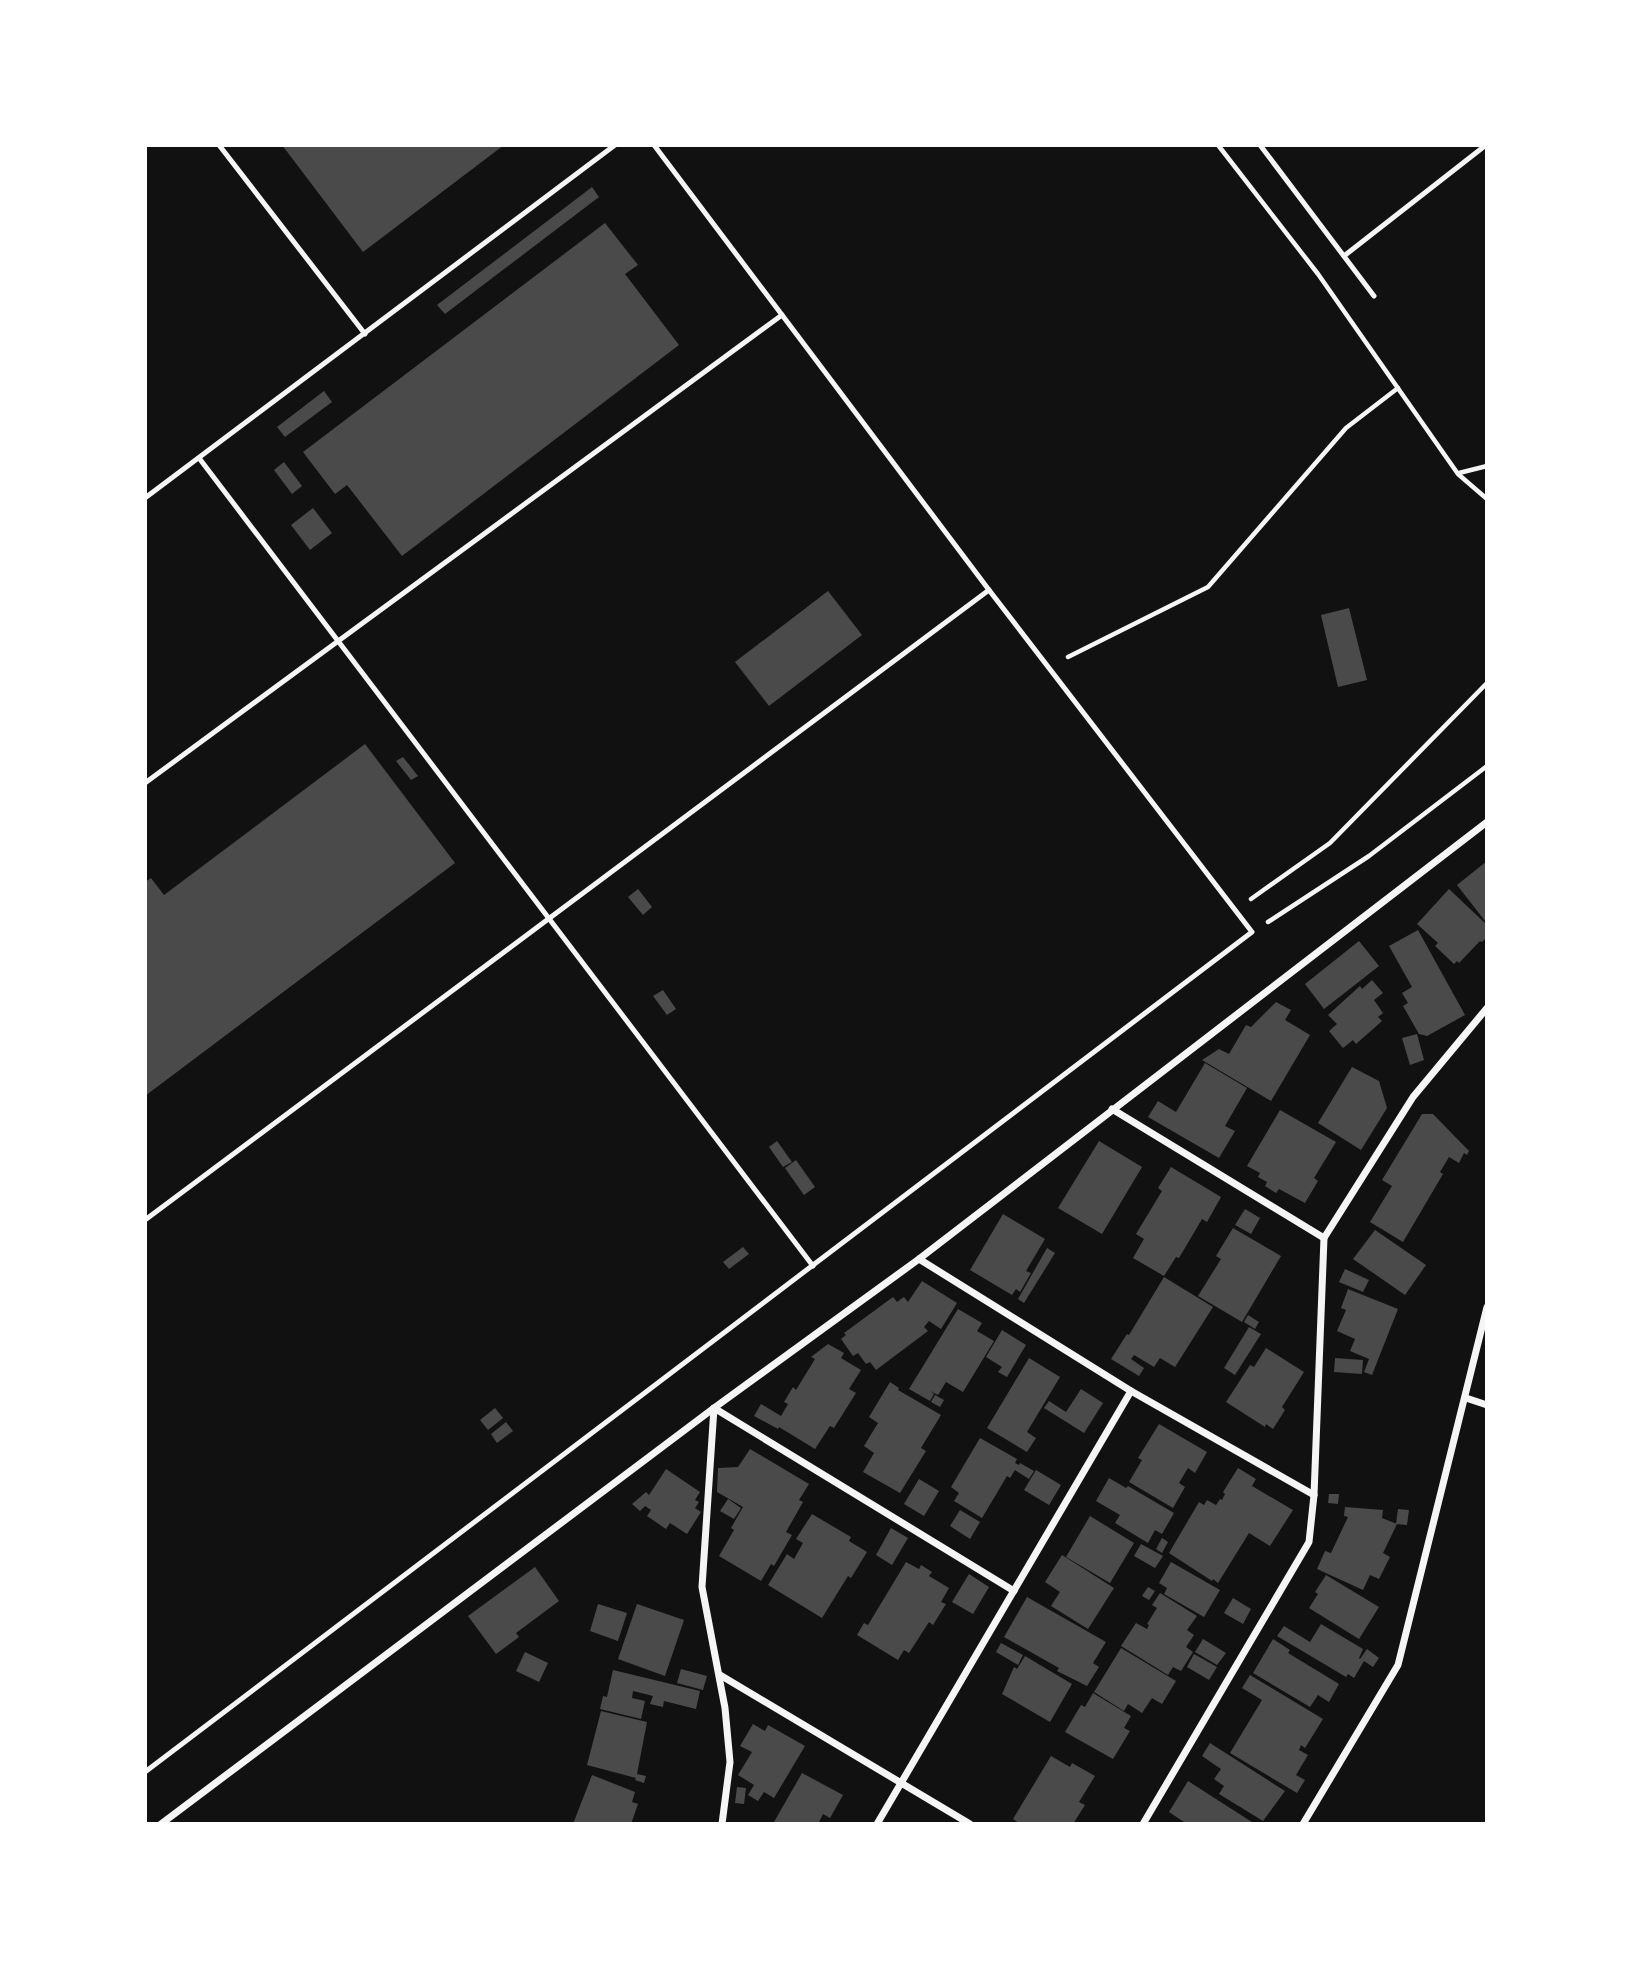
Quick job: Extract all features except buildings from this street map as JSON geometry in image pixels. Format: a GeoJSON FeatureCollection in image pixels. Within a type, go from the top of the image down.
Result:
{"type":"FeatureCollection","features":[{"type":"Feature","properties":{"kind":"street"},"geometry":{"type":"LineString","coordinates":[[161,1824],[713,1408],[919,1259],[1487,822]]}},
{"type":"Feature","properties":{"kind":"street"},"geometry":{"type":"LineString","coordinates":[[1143,1824],[1309,1542],[1314,1495],[1324,1238],[1413,1097],[1487,1008]]}},
{"type":"Feature","properties":{"kind":"street"},"geometry":{"type":"LineString","coordinates":[[1112,1109],[1324,1238]]}},
{"type":"Feature","properties":{"kind":"street"},"geometry":{"type":"LineString","coordinates":[[919,1259],[1131,1391],[1314,1495]]}},
{"type":"Feature","properties":{"kind":"street"},"geometry":{"type":"LineString","coordinates":[[1303,1824],[1398,1665],[1487,1307]]}},
{"type":"Feature","properties":{"kind":"street"},"geometry":{"type":"LineString","coordinates":[[877,1824],[1131,1391]]}},
{"type":"Feature","properties":{"kind":"street"},"geometry":{"type":"LineString","coordinates":[[1466,1398],[1487,1405]]}},
{"type":"Feature","properties":{"kind":"street"},"geometry":{"type":"LineString","coordinates":[[713,1408],[1014,1591]]}},
{"type":"Feature","properties":{"kind":"street"},"geometry":{"type":"LineString","coordinates":[[713,1408],[702,1587],[720,1675],[730,1762],[722,1824]]}},
{"type":"Feature","properties":{"kind":"street"},"geometry":{"type":"LineString","coordinates":[[720,1675],[970,1824]]}},
{"type":"Feature","properties":{"kind":"lane"},"geometry":{"type":"LineString","coordinates":[[219,145],[365,334]]}},
{"type":"Feature","properties":{"kind":"lane"},"geometry":{"type":"LineString","coordinates":[[145,498],[615,145]]}},
{"type":"Feature","properties":{"kind":"lane"},"geometry":{"type":"LineString","coordinates":[[145,1772],[1252,932],[989,590],[654,145]]}},
{"type":"Feature","properties":{"kind":"lane"},"geometry":{"type":"LineString","coordinates":[[1260,145],[1374,296]]}},
{"type":"Feature","properties":{"kind":"lane"},"geometry":{"type":"LineString","coordinates":[[1344,256],[1486,145]]}},
{"type":"Feature","properties":{"kind":"lane"},"geometry":{"type":"LineString","coordinates":[[145,783],[782,315]]}},
{"type":"Feature","properties":{"kind":"lane"},"geometry":{"type":"LineString","coordinates":[[199,458],[813,1266]]}},
{"type":"Feature","properties":{"kind":"lane"},"geometry":{"type":"LineString","coordinates":[[145,1220],[989,590]]}},
{"type":"Feature","properties":{"kind":"path"},"geometry":{"type":"LineString","coordinates":[[1218,145],[1318,274],[1458,474],[1487,499]]}},
{"type":"Feature","properties":{"kind":"path"},"geometry":{"type":"LineString","coordinates":[[1048,667],[1208,587],[1346,428],[1398,388]]}},
{"type":"Feature","properties":{"kind":"path"},"geometry":{"type":"LineString","coordinates":[[1458,474],[1487,466]]}},
{"type":"Feature","properties":{"kind":"path"},"geometry":{"type":"LineString","coordinates":[[1236,910],[1330,843],[1487,682]]}},
{"type":"Feature","properties":{"kind":"path"},"geometry":{"type":"LineString","coordinates":[[1252,932],[1369,856],[1487,766]]}}]}
